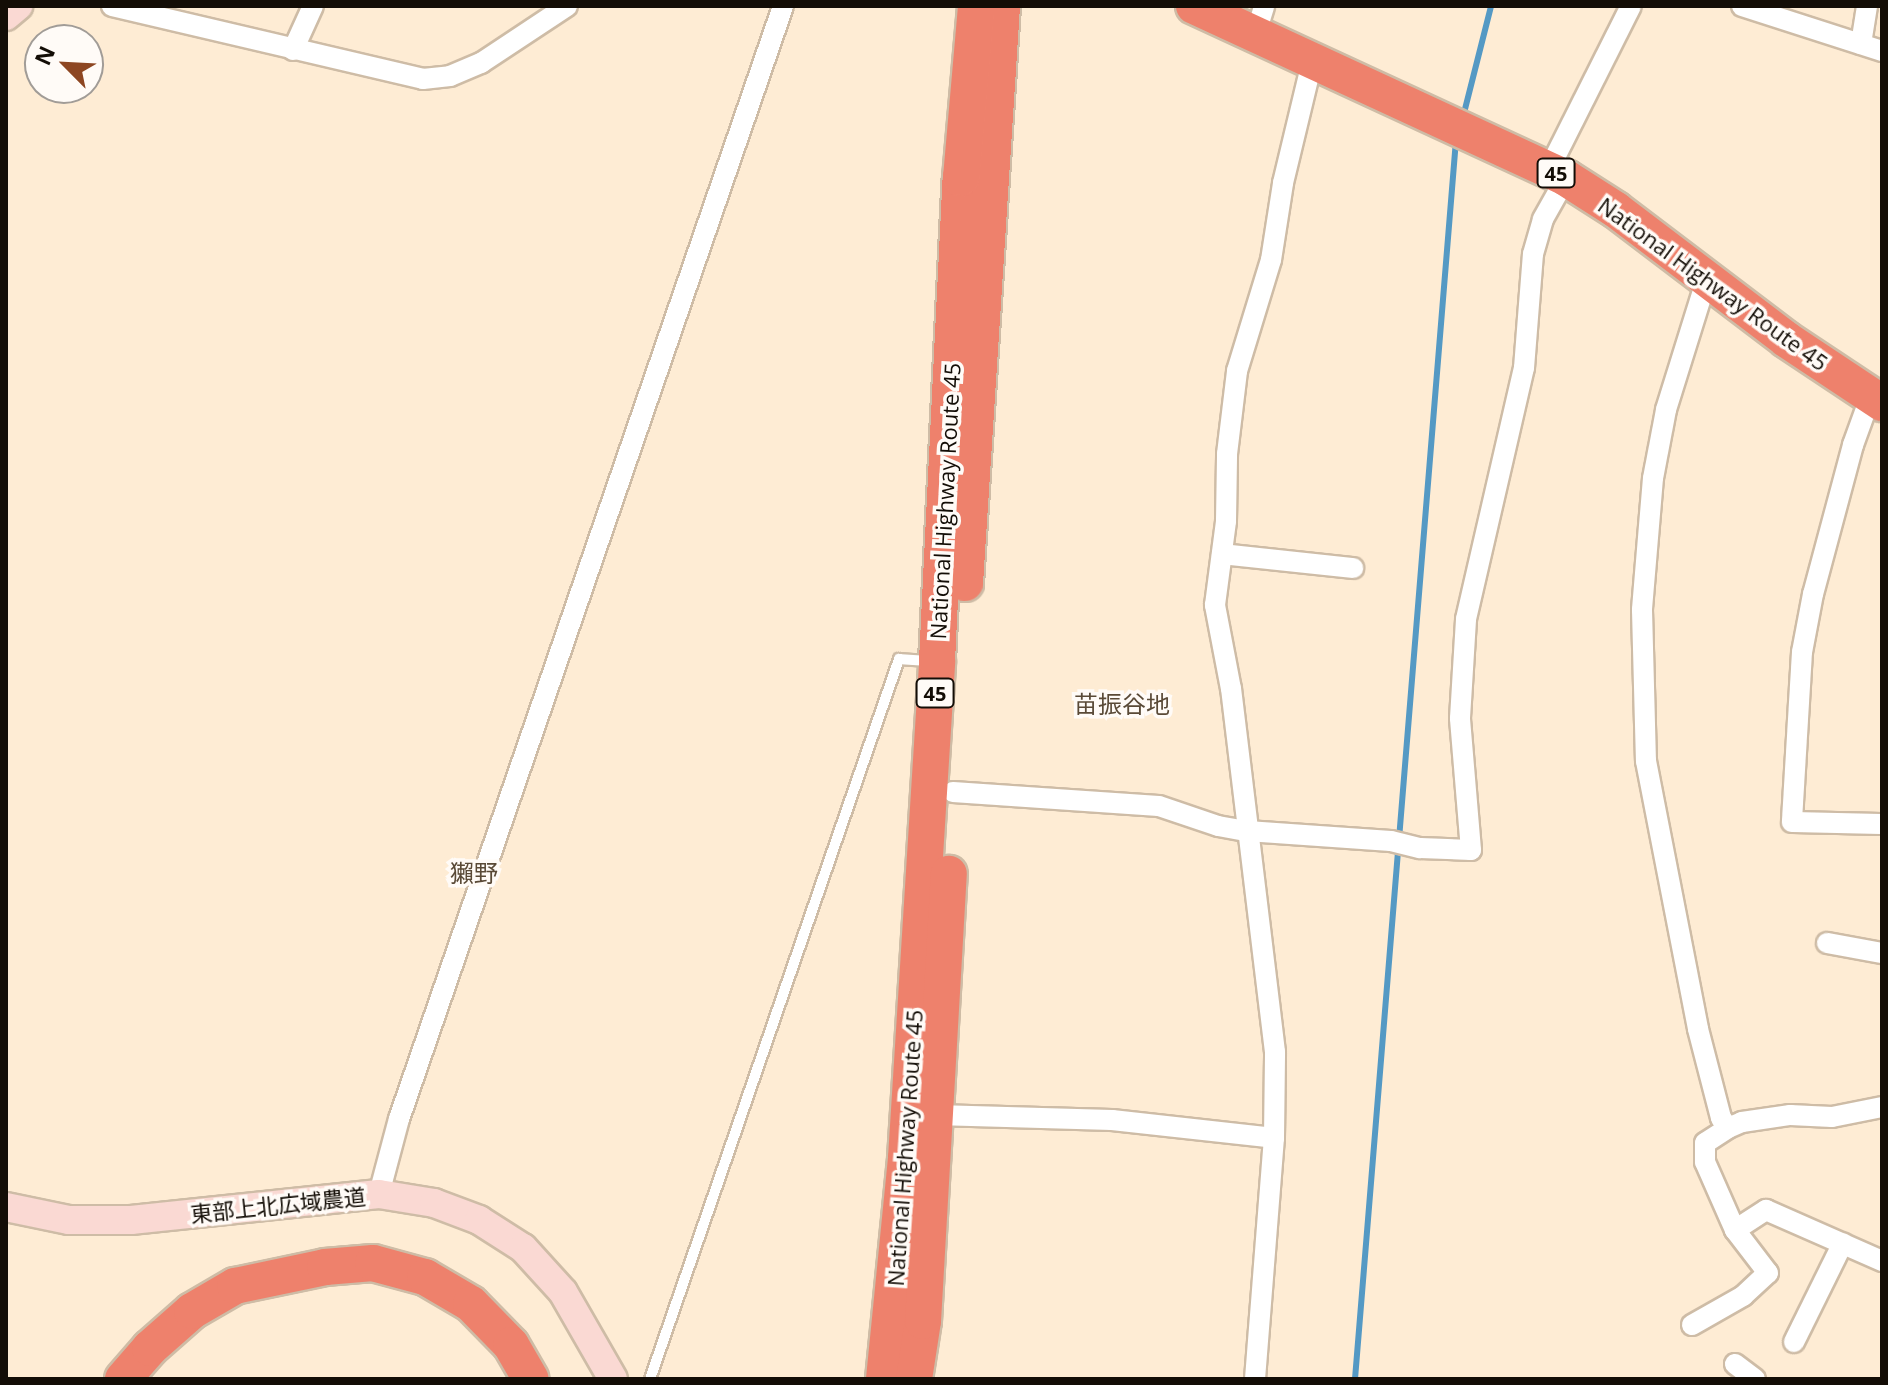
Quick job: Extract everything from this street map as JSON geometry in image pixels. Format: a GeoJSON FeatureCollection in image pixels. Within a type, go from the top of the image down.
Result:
{"type":"FeatureCollection","features":[{"type":"Feature","properties":{"kind":"highway","name":"National Highway Route 45"},"geometry":{"type":"LineString","coordinates":[[884,1379],[906,1158],[937,661],[961,178],[976,6]]}},
{"type":"Feature","properties":{"kind":"highway","name":"National Highway Route 45"},"geometry":{"type":"LineString","coordinates":[[914,1379],[923,1321],[1002,6]]}},
{"type":"Feature","properties":{"kind":"highway","name":"National Highway Route 45"},"geometry":{"type":"LineString","coordinates":[[1194,6],[1260,20],[1313,58],[1558,174],[1707,278],[1787,340],[1876,400]]}},
{"type":"Feature","properties":{"kind":"highway"},"geometry":{"type":"LineString","coordinates":[[123,1379],[150,1348],[192,1311],[235,1286],[325,1267],[373,1263],[425,1277],[471,1304],[511,1345],[531,1379]]}},
{"type":"Feature","properties":{"kind":"highway"},"geometry":{"type":"LineString","coordinates":[[152,1379],[185,1346],[216,1324],[272,1296],[329,1285],[376,1285],[428,1299],[469,1327],[497,1362],[503,1379]]}},
{"type":"Feature","properties":{"kind":"street"},"geometry":{"type":"LineString","coordinates":[[6,16],[18,6]]}},
{"type":"Feature","properties":{"kind":"street"},"geometry":{"type":"LineString","coordinates":[[112,6],[423,79],[450,76],[507,49],[567,6]]}},
{"type":"Feature","properties":{"kind":"street"},"geometry":{"type":"LineString","coordinates":[[293,50],[313,6]]}},
{"type":"Feature","properties":{"kind":"street"},"geometry":{"type":"LineString","coordinates":[[379,1194],[409,1089],[783,6]]}},
{"type":"Feature","properties":{"kind":"street"},"geometry":{"type":"LineString","coordinates":[[953,792],[1159,806],[1218,826],[1247,831],[1471,850],[1460,718],[1466,619],[1524,368],[1533,254],[1558,174],[1631,6]]}},
{"type":"Feature","properties":{"kind":"street"},"geometry":{"type":"LineString","coordinates":[[1742,6],[1882,51]]}},
{"type":"Feature","properties":{"kind":"street"},"geometry":{"type":"LineString","coordinates":[[1861,44],[1867,6]]}},
{"type":"Feature","properties":{"kind":"street"},"geometry":{"type":"LineString","coordinates":[[1255,1379],[1274,1138],[1275,1052],[1231,689],[1216,625],[1227,454],[1237,371],[1271,260],[1283,183],[1313,58]]}},
{"type":"Feature","properties":{"kind":"street"},"geometry":{"type":"LineString","coordinates":[[1707,278],[1666,410],[1653,478],[1642,610],[1643,725],[1667,881],[1698,1029],[1721,1118],[1728,1128]]}},
{"type":"Feature","properties":{"kind":"street"},"geometry":{"type":"LineString","coordinates":[[1876,400],[1853,445],[1817,579],[1802,652],[1792,822],[1882,824]]}},
{"type":"Feature","properties":{"kind":"street"},"geometry":{"type":"LineString","coordinates":[[1222,554],[1353,568]]}},
{"type":"Feature","properties":{"kind":"street"},"geometry":{"type":"LineString","coordinates":[[1827,943],[1882,953]]}},
{"type":"Feature","properties":{"kind":"street"},"geometry":{"type":"LineString","coordinates":[[1692,1325],[1743,1296],[1768,1273],[1735,1230],[1702,1151],[1705,1143],[1742,1122],[1790,1115],[1832,1117],[1882,1107]]}},
{"type":"Feature","properties":{"kind":"street"},"geometry":{"type":"LineString","coordinates":[[936,1115],[1112,1120],[1274,1138]]}},
{"type":"Feature","properties":{"kind":"street","name":"東部上北広域農道"},"geometry":{"type":"LineString","coordinates":[[6,1207],[69,1220],[131,1220],[379,1194],[434,1203],[479,1220],[523,1248],[563,1292],[613,1379]]}},
{"type":"Feature","properties":{"kind":"street"},"geometry":{"type":"LineString","coordinates":[[1735,1230],[1766,1210],[1882,1261]]}},
{"type":"Feature","properties":{"kind":"street"},"geometry":{"type":"LineString","coordinates":[[1794,1342],[1843,1243]]}},
{"type":"Feature","properties":{"kind":"street"},"geometry":{"type":"LineString","coordinates":[[1735,1364],[1755,1379]]}},
{"type":"Feature","properties":{"kind":"lane"},"geometry":{"type":"LineString","coordinates":[[650,1379],[899,659],[937,661]]}},
{"type":"Feature","properties":{"kind":"waterway"},"geometry":{"type":"LineString","coordinates":[[1463,117],[1491,6]]}},
{"type":"Feature","properties":{"kind":"waterway"},"geometry":{"type":"LineString","coordinates":[[1355,1379],[1456,139]]}},
{"type":"Feature","properties":{"kind":"district","name":"苗振谷地"},"geometry":{"type":"Point","coordinates":[1122,704]}},
{"type":"Feature","properties":{"kind":"district","name":"獺野"},"geometry":{"type":"Point","coordinates":[474,873]}}]}
